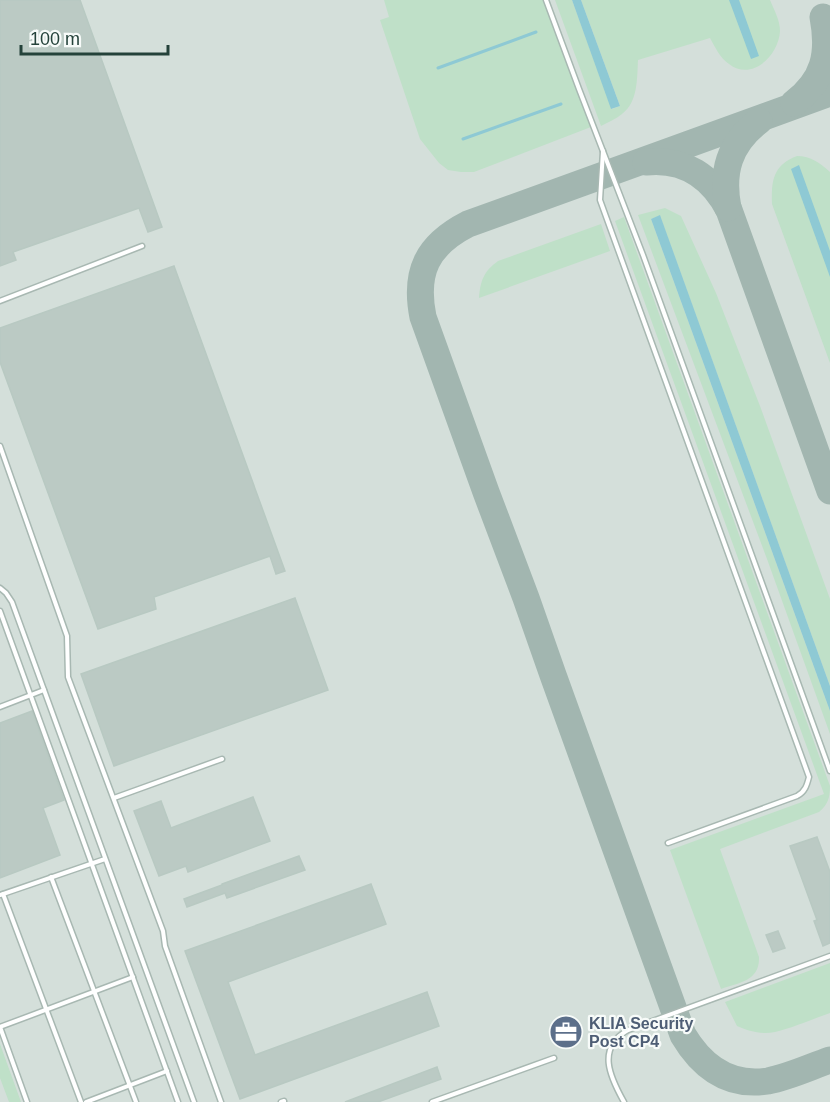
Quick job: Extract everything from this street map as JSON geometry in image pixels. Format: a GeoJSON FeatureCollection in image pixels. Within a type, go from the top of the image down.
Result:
{"type":"FeatureCollection","features":[{"type":"Feature","properties":{"kind":"lane"},"geometry":{"type":"LineString","coordinates":[[546,0],[643,255],[830,771]]}},
{"type":"Feature","properties":{"kind":"lane"},"geometry":{"type":"LineString","coordinates":[[603,151],[600,201],[809,777],[802,794],[668,843]]}},
{"type":"Feature","properties":{"kind":"lane"},"geometry":{"type":"LineString","coordinates":[[0,301],[142,246]]}},
{"type":"Feature","properties":{"kind":"lane"},"geometry":{"type":"LineString","coordinates":[[0,446],[67,636],[68,677],[163,931],[165,946],[221,1102]]}},
{"type":"Feature","properties":{"kind":"lane"},"geometry":{"type":"LineString","coordinates":[[0,588],[12,602],[194,1102]]}},
{"type":"Feature","properties":{"kind":"lane"},"geometry":{"type":"LineString","coordinates":[[0,611],[178,1102]]}},
{"type":"Feature","properties":{"kind":"lane"},"geometry":{"type":"LineString","coordinates":[[0,707],[44,690]]}},
{"type":"Feature","properties":{"kind":"lane"},"geometry":{"type":"LineString","coordinates":[[114,798],[222,759]]}},
{"type":"Feature","properties":{"kind":"lane"},"geometry":{"type":"LineString","coordinates":[[81,1102],[1,894],[105,859]]}},
{"type":"Feature","properties":{"kind":"lane"},"geometry":{"type":"LineString","coordinates":[[51,877],[136,1102]]}},
{"type":"Feature","properties":{"kind":"lane"},"geometry":{"type":"LineString","coordinates":[[624,1102],[612,1080],[608,1060],[613,1045],[621,1034],[830,956]]}},
{"type":"Feature","properties":{"kind":"lane"},"geometry":{"type":"LineString","coordinates":[[27,1102],[0,1027],[133,976]]}},
{"type":"Feature","properties":{"kind":"lane"},"geometry":{"type":"LineString","coordinates":[[432,1102],[554,1058]]}},
{"type":"Feature","properties":{"kind":"lane"},"geometry":{"type":"LineString","coordinates":[[86,1102],[167,1071]]}},
{"type":"Feature","properties":{"kind":"shaded area"},"geometry":{"type":"Polygon","coordinates":[[[0,0],[830,0],[830,1102],[0,1102],[0,0]]]}},
{"type":"Feature","properties":{"kind":"green space"},"geometry":{"type":"Polygon","coordinates":[[[384,0],[544,0],[591,127],[474,172],[448,170],[439,163],[420,139],[380,20],[389,17],[384,0]]]}},
{"type":"Feature","properties":{"kind":"green space"},"geometry":{"type":"Polygon","coordinates":[[[555,0],[572,0],[612,109],[620,106],[581,0],[770,0],[780,31],[775,49],[769,57],[755,68],[747,70],[738,69],[726,62],[710,38],[638,60],[636,90],[631,103],[620,116],[601,126],[555,0]]]}},
{"type":"Feature","properties":{"kind":"green space"},"geometry":{"type":"Polygon","coordinates":[[[797,156],[807,157],[830,172],[830,363],[772,204],[773,181],[778,169],[797,156]]]}},
{"type":"Feature","properties":{"kind":"green space"},"geometry":{"type":"Polygon","coordinates":[[[665,208],[681,216],[716,293],[830,599],[830,686],[660,216],[651,219],[830,711],[830,734],[638,215],[665,208]]]}},
{"type":"Feature","properties":{"kind":"green space"},"geometry":{"type":"Polygon","coordinates":[[[624,217],[830,786],[828,800],[819,812],[720,849],[759,957],[756,971],[752,976],[741,983],[721,989],[670,850],[824,794],[615,221],[624,217]]]}},
{"type":"Feature","properties":{"kind":"green space"},"geometry":{"type":"Polygon","coordinates":[[[601,224],[610,251],[479,298],[480,286],[484,277],[498,261],[601,224]]]}},
{"type":"Feature","properties":{"kind":"green space"},"geometry":{"type":"Polygon","coordinates":[[[830,963],[830,1013],[770,1033],[755,1032],[737,1026],[725,1002],[830,963]]]}},
{"type":"Feature","properties":{"kind":"green space"},"geometry":{"type":"Polygon","coordinates":[[[0,1044],[21,1102],[9,1102],[0,1078],[0,1044]]]}},
{"type":"Feature","properties":{"kind":"water"},"geometry":{"type":"Polygon","coordinates":[[[572,0],[581,0],[620,106],[611,109],[572,0]]]}},
{"type":"Feature","properties":{"kind":"water"},"geometry":{"type":"Polygon","coordinates":[[[729,0],[739,0],[759,56],[751,59],[729,0]]]}},
{"type":"Feature","properties":{"kind":"water"},"geometry":{"type":"Polygon","coordinates":[[[799,165],[830,251],[830,277],[791,169],[799,165]]]}},
{"type":"Feature","properties":{"kind":"water"},"geometry":{"type":"Polygon","coordinates":[[[660,215],[830,686],[830,711],[651,219],[660,215]]]}},
{"type":"Feature","properties":{"kind":"building"},"geometry":{"type":"Polygon","coordinates":[[[0,0],[80,0],[162,227],[148,232],[139,208],[13,252],[16,260],[0,266],[0,0]]]}},
{"type":"Feature","properties":{"kind":"building"},"geometry":{"type":"Polygon","coordinates":[[[174,266],[285,571],[276,574],[270,556],[154,597],[156,609],[98,629],[0,362],[0,328],[174,266]]]}},
{"type":"Feature","properties":{"kind":"building"},"geometry":{"type":"Polygon","coordinates":[[[295,598],[328,690],[114,766],[81,674],[295,598]]]}},
{"type":"Feature","properties":{"kind":"building"},"geometry":{"type":"Polygon","coordinates":[[[32,711],[64,800],[43,808],[60,855],[0,878],[0,723],[32,711]]]}},
{"type":"Feature","properties":{"kind":"building"},"geometry":{"type":"Polygon","coordinates":[[[253,797],[270,841],[188,872],[186,866],[159,876],[134,811],[161,801],[171,828],[253,797]]]}},
{"type":"Feature","properties":{"kind":"building"},"geometry":{"type":"Polygon","coordinates":[[[817,837],[830,872],[830,943],[823,946],[814,921],[817,920],[790,846],[817,837]]]}},
{"type":"Feature","properties":{"kind":"building"},"geometry":{"type":"Polygon","coordinates":[[[299,856],[305,870],[227,898],[225,893],[187,907],[184,899],[299,856]]]}},
{"type":"Feature","properties":{"kind":"building"},"geometry":{"type":"Polygon","coordinates":[[[371,884],[386,924],[228,982],[255,1055],[427,992],[439,1026],[240,1099],[185,951],[371,884]]]}},
{"type":"Feature","properties":{"kind":"building"},"geometry":{"type":"Polygon","coordinates":[[[778,931],[785,948],[773,952],[766,935],[778,931]]]}},
{"type":"Feature","properties":{"kind":"building","name":"KLIA Security Post CP4"},"geometry":{"type":"Polygon","coordinates":[[[571,1021],[577,1037],[560,1043],[555,1027],[571,1021]]]}},
{"type":"Feature","properties":{"kind":"building"},"geometry":{"type":"Polygon","coordinates":[[[437,1067],[441,1079],[378,1102],[345,1102],[437,1067]]]}},
{"type":"Feature","properties":{"kind":"waterway"},"geometry":{"type":"LineString","coordinates":[[438,68],[536,32]]}},
{"type":"Feature","properties":{"kind":"waterway"},"geometry":{"type":"LineString","coordinates":[[463,139],[561,104]]}},
{"type":"Feature","properties":{"kind":"taxiway"},"geometry":{"type":"LineString","coordinates":[[794,103],[812,85],[822,65],[826,43],[823,17]]}},
{"type":"Feature","properties":{"kind":"taxiway"},"geometry":{"type":"LineString","coordinates":[[830,93],[468,224],[442,241],[433,251],[422,273],[420,286],[423,317],[683,1035],[708,1065],[729,1078],[741,1081],[768,1081],[830,1060]]}},
{"type":"Feature","properties":{"kind":"taxiway"},"geometry":{"type":"LineString","coordinates":[[728,208],[726,182],[730,160],[741,139],[759,121]]}},
{"type":"Feature","properties":{"kind":"taxiway"},"geometry":{"type":"LineString","coordinates":[[646,162],[673,163],[695,172],[714,188],[729,210],[830,491]]}},
{"type":"Feature","properties":{"kind":"place","name":"KLIA Security Post CP4"},"geometry":{"type":"Point","coordinates":[566,1032]}}]}
